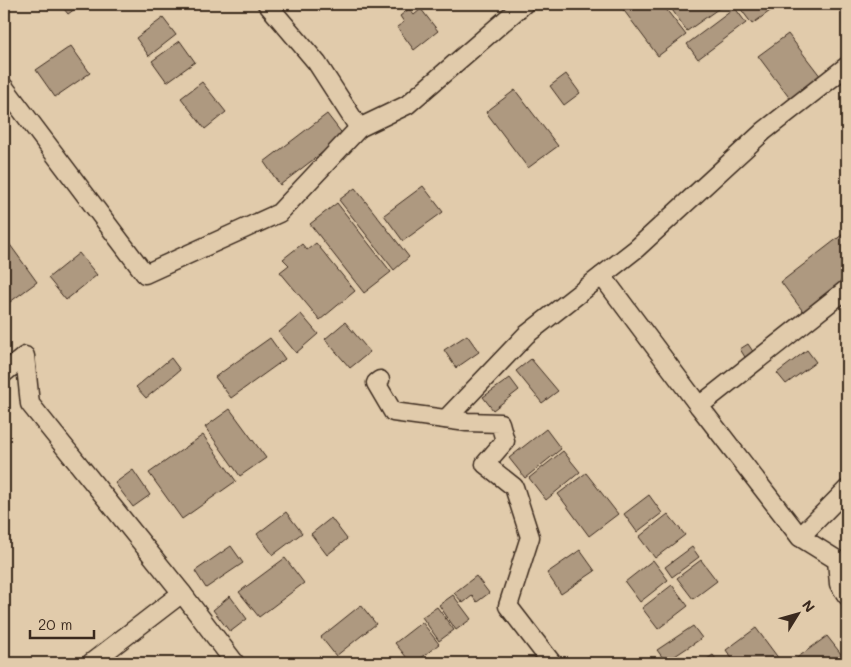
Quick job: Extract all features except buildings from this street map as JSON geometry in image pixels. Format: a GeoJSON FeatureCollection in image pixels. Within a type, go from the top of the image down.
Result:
{"type":"FeatureCollection","features":[{"type":"Feature","properties":{"kind":"street"},"geometry":{"type":"LineString","coordinates":[[267,4],[317,63],[359,128]]}},
{"type":"Feature","properties":{"kind":"street"},"geometry":{"type":"LineString","coordinates":[[4,87],[145,274],[279,213],[359,128],[407,105],[524,4]]}},
{"type":"Feature","properties":{"kind":"street"},"geometry":{"type":"LineString","coordinates":[[446,419],[526,335],[636,249],[764,131],[847,66]]}},
{"type":"Feature","properties":{"kind":"street"},"geometry":{"type":"LineString","coordinates":[[602,276],[800,537],[837,560],[839,584],[847,596]]}},
{"type":"Feature","properties":{"kind":"street"},"geometry":{"type":"LineString","coordinates":[[699,406],[847,289]]}},
{"type":"Feature","properties":{"kind":"street"},"geometry":{"type":"LineString","coordinates":[[4,373],[26,356],[30,404],[235,663]]}},
{"type":"Feature","properties":{"kind":"street"},"geometry":{"type":"LineString","coordinates":[[380,380],[376,383],[394,412],[446,419],[500,423],[505,441],[485,464],[514,487],[530,538],[508,606],[552,663]]}},
{"type":"Feature","properties":{"kind":"street"},"geometry":{"type":"LineString","coordinates":[[800,537],[847,488]]}},
{"type":"Feature","properties":{"kind":"street"},"geometry":{"type":"LineString","coordinates":[[91,663],[182,594]]}}]}
